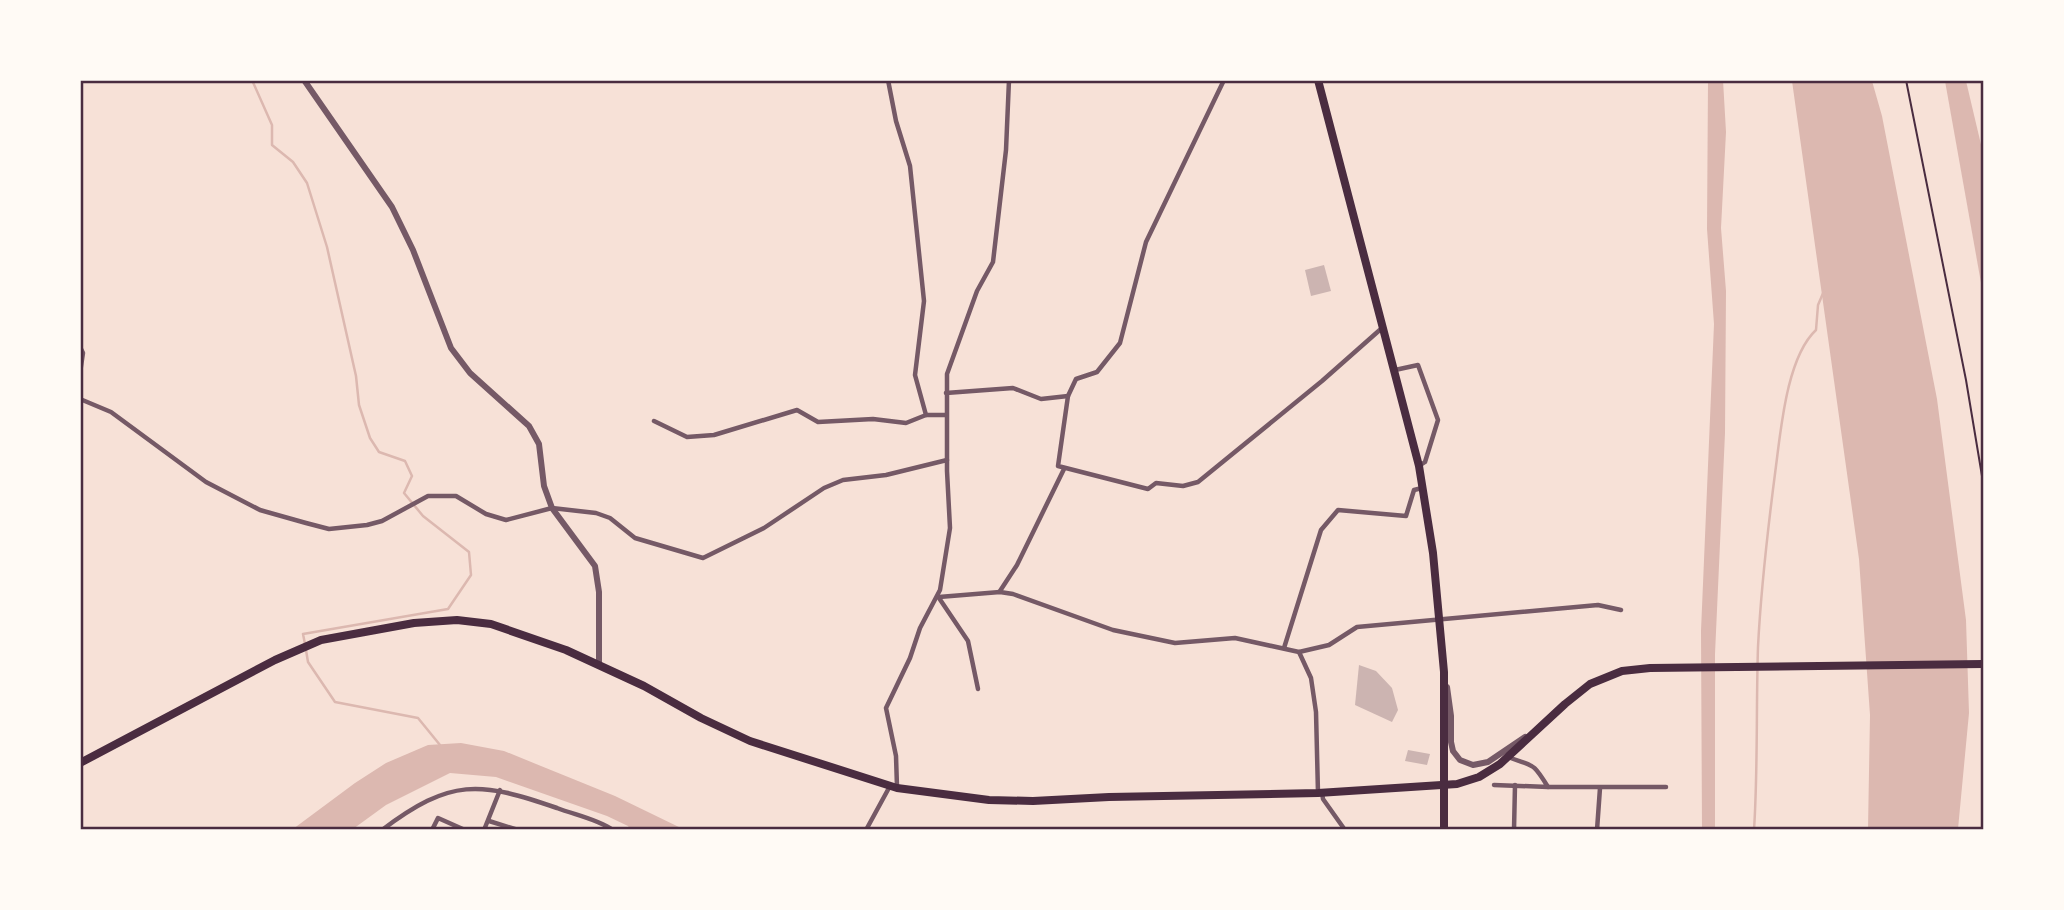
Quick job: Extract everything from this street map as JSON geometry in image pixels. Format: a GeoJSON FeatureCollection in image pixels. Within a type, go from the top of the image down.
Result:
{"type":"FeatureCollection","features":[{"type":"Feature","properties":{"kind":"main road"},"geometry":{"type":"LineString","coordinates":[[1318,80],[1423,488],[1433,553],[1444,672],[1444,830]]}},
{"type":"Feature","properties":{"kind":"main road"},"geometry":{"type":"LineString","coordinates":[[80,762],[275,660],[321,640],[414,623],[457,620],[491,624],[566,650],[751,741],[894,787],[976,799],[1033,801],[1444,786],[1479,778],[1507,757],[1578,692],[1600,679],[1635,669],[1983,664]]}},
{"type":"Feature","properties":{"kind":"street"},"geometry":{"type":"LineString","coordinates":[[304,80],[392,207],[413,250],[451,348],[470,373],[529,426],[539,444],[544,486],[552,508],[595,566],[599,592],[599,665]]}},
{"type":"Feature","properties":{"kind":"street"},"geometry":{"type":"LineString","coordinates":[[888,80],[896,121],[910,166],[923,301],[915,375],[926,415]]}},
{"type":"Feature","properties":{"kind":"street"},"geometry":{"type":"LineString","coordinates":[[866,830],[894,787],[897,756],[886,708],[910,658],[920,628],[938,597],[950,528],[947,374],[977,291],[993,262],[1006,150],[1009,80]]}},
{"type":"Feature","properties":{"kind":"street"},"geometry":{"type":"LineString","coordinates":[[1224,80],[1146,242],[1120,343],[1097,372],[1076,379],[1068,396],[1058,466],[1148,489],[1156,483],[1183,486],[1198,482],[1322,381],[1383,327]]}},
{"type":"Feature","properties":{"kind":"street"},"geometry":{"type":"LineString","coordinates":[[80,347],[83,353],[80,373]]}},
{"type":"Feature","properties":{"kind":"street"},"geometry":{"type":"LineString","coordinates":[[1394,370],[1418,365],[1438,420],[1425,463],[1419,466]]}},
{"type":"Feature","properties":{"kind":"street"},"geometry":{"type":"LineString","coordinates":[[946,393],[1013,388],[1041,399],[1068,396]]}},
{"type":"Feature","properties":{"kind":"street"},"geometry":{"type":"LineString","coordinates":[[80,399],[111,412],[206,482],[260,510],[330,528],[346,529],[382,521],[428,496],[456,496],[486,514],[506,520],[552,508],[596,513],[610,519],[635,538],[703,558],[771,524],[824,488],[843,480],[886,475],[947,460]]}},
{"type":"Feature","properties":{"kind":"street"},"geometry":{"type":"LineString","coordinates":[[654,421],[687,436],[714,435],[797,410],[818,422],[873,419],[906,423],[926,415],[946,415]]}},
{"type":"Feature","properties":{"kind":"street"},"geometry":{"type":"LineString","coordinates":[[1000,592],[1022,555],[1064,469]]}},
{"type":"Feature","properties":{"kind":"street"},"geometry":{"type":"LineString","coordinates":[[1284,649],[1321,530],[1338,509],[1406,516],[1414,490],[1423,488]]}},
{"type":"Feature","properties":{"kind":"street"},"geometry":{"type":"LineString","coordinates":[[938,597],[1000,592],[1013,594],[1113,630],[1151,639],[1174,643],[1235,638],[1299,652],[1329,645],[1357,627],[1598,605],[1620,610]]}},
{"type":"Feature","properties":{"kind":"street"},"geometry":{"type":"LineString","coordinates":[[938,597],[968,641],[978,690]]}},
{"type":"Feature","properties":{"kind":"street"},"geometry":{"type":"LineString","coordinates":[[1299,652],[1311,678],[1316,712],[1320,792],[1345,830]]}},
{"type":"Feature","properties":{"kind":"street"},"geometry":{"type":"LineString","coordinates":[[1444,672],[1451,716],[1451,742],[1453,751],[1460,760],[1473,765],[1488,762],[1534,732]]}},
{"type":"Feature","properties":{"kind":"street"},"geometry":{"type":"LineString","coordinates":[[1507,757],[1528,762],[1539,771],[1548,787]]}},
{"type":"Feature","properties":{"kind":"street"},"geometry":{"type":"LineString","coordinates":[[1494,785],[1666,787]]}},
{"type":"Feature","properties":{"kind":"street"},"geometry":{"type":"LineString","coordinates":[[1514,830],[1515,785]]}},
{"type":"Feature","properties":{"kind":"street"},"geometry":{"type":"LineString","coordinates":[[382,830],[434,796],[473,787],[512,792],[613,830]]}},
{"type":"Feature","properties":{"kind":"street"},"geometry":{"type":"LineString","coordinates":[[1597,830],[1600,788]]}},
{"type":"Feature","properties":{"kind":"street"},"geometry":{"type":"LineString","coordinates":[[484,830],[500,790]]}},
{"type":"Feature","properties":{"kind":"street"},"geometry":{"type":"LineString","coordinates":[[432,830],[438,818],[465,830]]}},
{"type":"Feature","properties":{"kind":"street"},"geometry":{"type":"LineString","coordinates":[[489,821],[518,830]]}},
{"type":"Feature","properties":{"kind":"path"},"geometry":{"type":"LineString","coordinates":[[1906,80],[1966,380],[1983,482]]}},
{"type":"Feature","properties":{"kind":"shaded area"},"geometry":{"type":"Polygon","coordinates":[[[1723,80],[1726,132],[1721,228],[1726,291],[1725,433],[1715,654],[1715,829],[1702,830],[1701,631],[1714,324],[1707,229],[1708,81],[1723,80]]]}},
{"type":"Feature","properties":{"kind":"shaded area"},"geometry":{"type":"Polygon","coordinates":[[[1792,81],[1872,81],[1882,116],[1937,399],[1966,620],[1969,713],[1958,829],[1868,829],[1870,715],[1859,559],[1792,81]]]}},
{"type":"Feature","properties":{"kind":"shaded area"},"geometry":{"type":"Polygon","coordinates":[[[1945,81],[1966,81],[1983,153],[1983,294],[1945,81]]]}},
{"type":"Feature","properties":{"kind":"shaded area"},"geometry":{"type":"Polygon","coordinates":[[[461,743],[504,751],[615,796],[683,829],[630,829],[607,816],[496,777],[450,773],[386,805],[353,829],[293,829],[386,763],[428,745],[461,743]]]}},
{"type":"Feature","properties":{"kind":"building"},"geometry":{"type":"Polygon","coordinates":[[[1324,265],[1331,291],[1311,296],[1305,270],[1324,265]]]}},
{"type":"Feature","properties":{"kind":"building"},"geometry":{"type":"Polygon","coordinates":[[[1359,665],[1376,671],[1392,688],[1398,710],[1392,722],[1355,705],[1359,665]]]}},
{"type":"Feature","properties":{"kind":"building"},"geometry":{"type":"Polygon","coordinates":[[[1408,750],[1430,754],[1427,765],[1405,761],[1408,750]]]}},
{"type":"Feature","properties":{"kind":"waterway"},"geometry":{"type":"LineString","coordinates":[[252,80],[272,125],[272,145],[293,162],[307,183],[327,247],[356,376],[359,405],[370,438],[379,452],[405,461],[412,476],[404,493],[423,516],[469,552],[471,575],[448,609],[303,634],[305,644]]}},
{"type":"Feature","properties":{"kind":"waterway"},"geometry":{"type":"LineString","coordinates":[[1754,830],[1759,624],[1780,433],[1792,375],[1798,357],[1816,330],[1818,305],[1824,291]]}},
{"type":"Feature","properties":{"kind":"waterway"},"geometry":{"type":"LineString","coordinates":[[306,650],[308,662],[335,702],[418,718],[440,745]]}}]}
